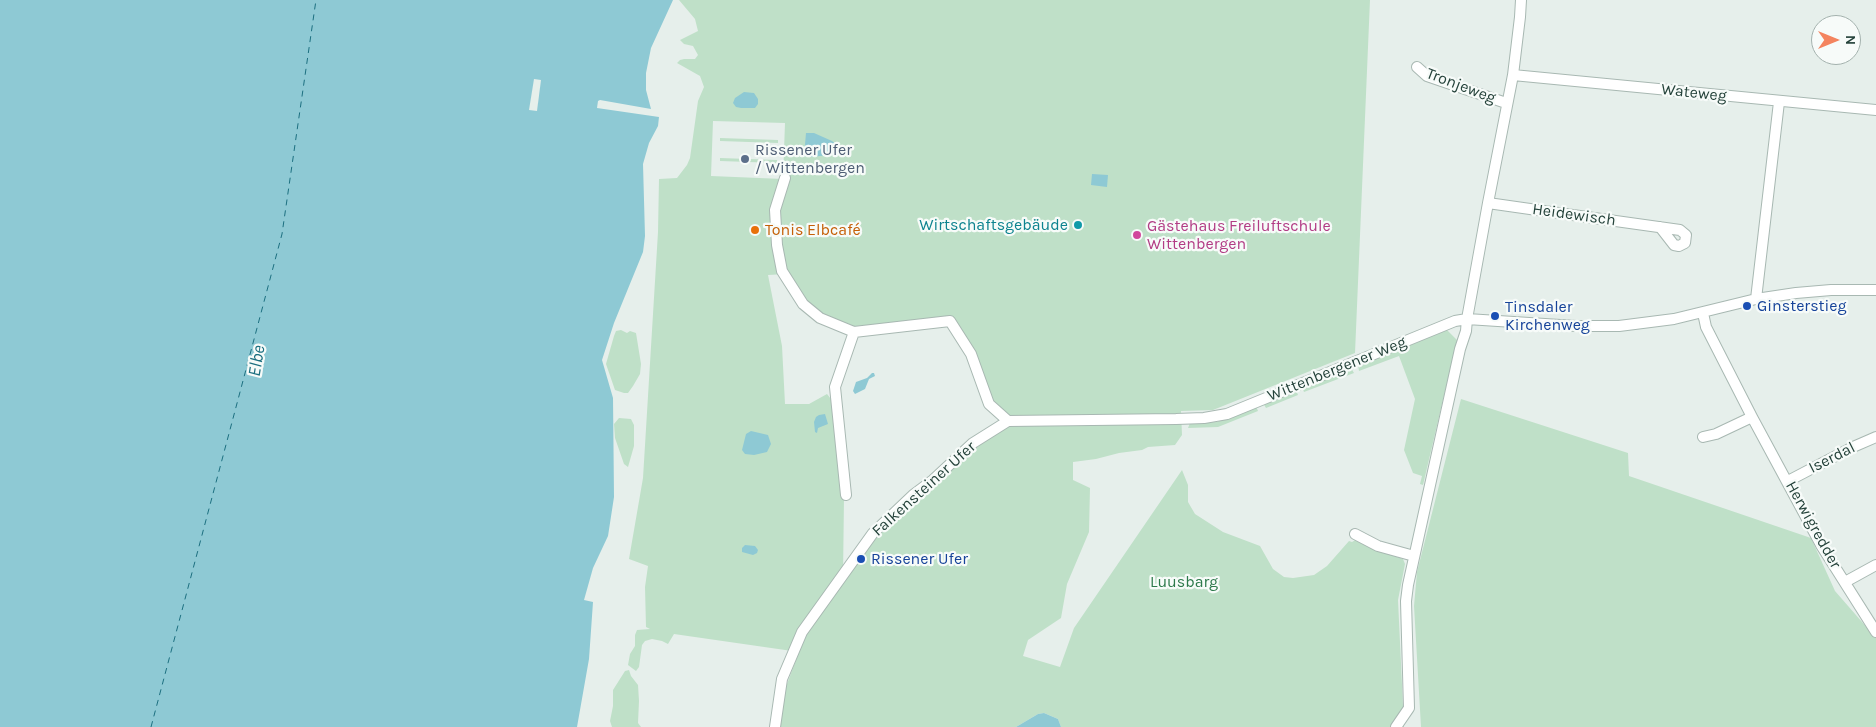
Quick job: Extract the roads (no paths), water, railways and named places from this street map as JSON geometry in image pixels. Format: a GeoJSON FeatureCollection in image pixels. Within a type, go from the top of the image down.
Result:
{"type":"FeatureCollection","features":[{"type":"Feature","properties":{"kind":"street"},"geometry":{"type":"LineString","coordinates":[[1396,727],[1409,708],[1406,601],[1414,556],[1460,349],[1466,331],[1506,103],[1513,75],[1521,0]]}},
{"type":"Feature","properties":{"kind":"street","name":"Tronjeweg"},"geometry":{"type":"LineString","coordinates":[[1417,68],[1427,76],[1506,103]]}},
{"type":"Feature","properties":{"kind":"street","name":"Wateweg"},"geometry":{"type":"LineString","coordinates":[[1513,75],[1876,110]]}},
{"type":"Feature","properties":{"kind":"street"},"geometry":{"type":"LineString","coordinates":[[1756,299],[1779,102]]}},
{"type":"Feature","properties":{"kind":"street"},"geometry":{"type":"LineString","coordinates":[[785,178],[777,203],[775,219],[777,245],[782,271],[798,298],[813,314],[854,332],[947,320],[971,354],[989,404],[1008,421]]}},
{"type":"Feature","properties":{"kind":"street","name":"Heidewisch"},"geometry":{"type":"LineString","coordinates":[[1488,203],[1660,227]]}},
{"type":"Feature","properties":{"kind":"street","name":"Wittenbergener Weg"},"geometry":{"type":"LineString","coordinates":[[1008,421],[1176,419],[1204,418],[1227,414],[1455,321],[1467,319],[1576,326],[1619,326],[1674,319],[1756,299],[1831,290],[1876,290]]}},
{"type":"Feature","properties":{"kind":"street","name":"Herwigredder"},"geometry":{"type":"LineString","coordinates":[[1703,313],[1706,327],[1821,545],[1876,632]]}},
{"type":"Feature","properties":{"kind":"street"},"geometry":{"type":"LineString","coordinates":[[846,495],[835,387],[854,332]]}},
{"type":"Feature","properties":{"kind":"street"},"geometry":{"type":"LineString","coordinates":[[1703,437],[1716,434],[1752,417]]}},
{"type":"Feature","properties":{"kind":"street","name":"Falkensteiner Ufer"},"geometry":{"type":"LineString","coordinates":[[775,727],[782,679],[802,632],[873,533],[973,443],[1008,421]]}},
{"type":"Feature","properties":{"kind":"street","name":"Iserdal"},"geometry":{"type":"LineString","coordinates":[[1788,481],[1876,437]]}},
{"type":"Feature","properties":{"kind":"street"},"geometry":{"type":"LineString","coordinates":[[1355,534],[1378,546],[1414,556]]}},
{"type":"Feature","properties":{"kind":"street"},"geometry":{"type":"LineString","coordinates":[[1845,582],[1876,564]]}},
{"type":"Feature","properties":{"kind":"water","name":"Elbe"},"geometry":{"type":"Polygon","coordinates":[[[0,0],[673,0],[651,48],[646,73],[646,90],[651,109],[600,100],[598,101],[597,108],[659,117],[658,126],[649,143],[643,164],[645,236],[643,252],[614,323],[602,360],[613,398],[614,497],[608,536],[593,568],[584,600],[593,602],[589,659],[577,727],[0,727],[0,0]]]}},
{"type":"Feature","properties":{"kind":"water"},"geometry":{"type":"Polygon","coordinates":[[[744,92],[754,93],[758,99],[758,104],[755,108],[736,107],[733,103],[735,98],[744,92]]]}},
{"type":"Feature","properties":{"kind":"water"},"geometry":{"type":"Polygon","coordinates":[[[806,133],[814,133],[832,141],[836,144],[837,150],[829,155],[804,156],[806,133]]]}},
{"type":"Feature","properties":{"kind":"water"},"geometry":{"type":"Polygon","coordinates":[[[1092,174],[1108,175],[1107,187],[1091,185],[1092,174]]]}},
{"type":"Feature","properties":{"kind":"water"},"geometry":{"type":"Polygon","coordinates":[[[872,373],[875,376],[869,379],[865,389],[855,394],[853,391],[856,382],[867,378],[872,373]]]}},
{"type":"Feature","properties":{"kind":"water"},"geometry":{"type":"Polygon","coordinates":[[[825,414],[828,424],[818,428],[817,433],[815,432],[814,422],[816,417],[825,414]]]}},
{"type":"Feature","properties":{"kind":"water"},"geometry":{"type":"Polygon","coordinates":[[[751,431],[768,435],[771,444],[767,452],[754,455],[745,454],[742,450],[746,434],[751,431]]]}},
{"type":"Feature","properties":{"kind":"water"},"geometry":{"type":"Polygon","coordinates":[[[745,545],[755,546],[758,550],[757,553],[753,555],[742,552],[742,548],[745,545]]]}},
{"type":"Feature","properties":{"kind":"water"},"geometry":{"type":"Polygon","coordinates":[[[1044,713],[1058,719],[1061,727],[1016,727],[1038,714],[1044,713]]]}},
{"type":"Feature","properties":{"kind":"place","name":"Rissener Ufer / Wittenbergen"},"geometry":{"type":"Point","coordinates":[745,159]}},
{"type":"Feature","properties":{"kind":"place","name":"Wirtschaftsgebäude"},"geometry":{"type":"Point","coordinates":[1078,225]}},
{"type":"Feature","properties":{"kind":"place","name":"Tonis Elbcafé"},"geometry":{"type":"Point","coordinates":[755,230]}},
{"type":"Feature","properties":{"kind":"place","name":"Gästehaus Freiluftschule Wittenbergen"},"geometry":{"type":"Point","coordinates":[1137,235]}},
{"type":"Feature","properties":{"kind":"place","name":"Ginsterstieg"},"geometry":{"type":"Point","coordinates":[1747,306]}},
{"type":"Feature","properties":{"kind":"place","name":"Tinsdaler Kirchenweg"},"geometry":{"type":"Point","coordinates":[1495,316]}},
{"type":"Feature","properties":{"kind":"place","name":"Rissener Ufer"},"geometry":{"type":"Point","coordinates":[861,559]}},
{"type":"Feature","properties":{"kind":"park label","name":"Luusbarg"},"geometry":{"type":"Point","coordinates":[1184,582]}}]}
